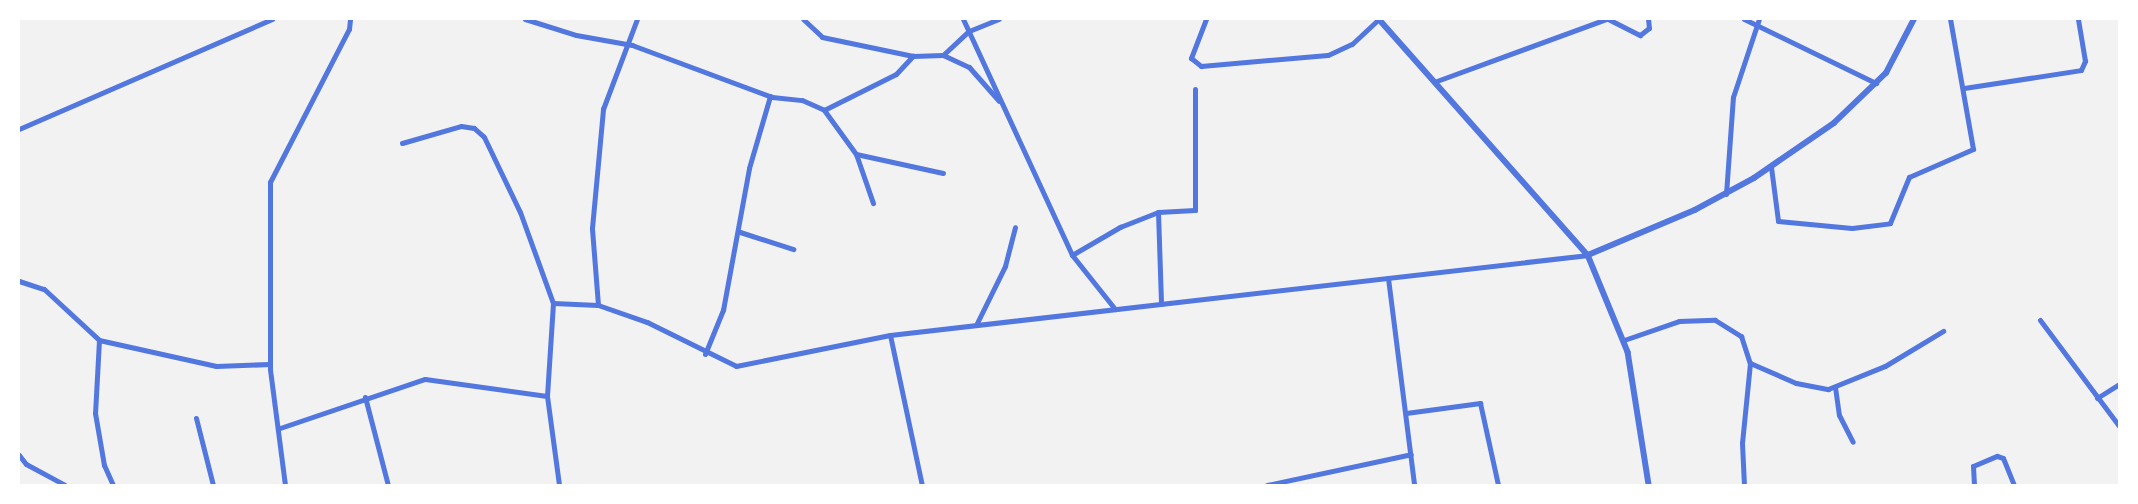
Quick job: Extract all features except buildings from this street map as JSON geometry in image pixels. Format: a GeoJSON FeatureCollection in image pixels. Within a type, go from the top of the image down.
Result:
{"type":"FeatureCollection","features":[{"type":"Feature","properties":{"kind":"street"},"geometry":{"type":"LineString","coordinates":[[19,129],[272,19]]}},
{"type":"Feature","properties":{"kind":"street"},"geometry":{"type":"LineString","coordinates":[[285,485],[280,428],[270,364],[270,182],[349,29],[350,19]]}},
{"type":"Feature","properties":{"kind":"street"},"geometry":{"type":"LineString","coordinates":[[525,19],[576,36],[627,44],[770,96],[802,100],[824,110],[856,154],[873,203]]}},
{"type":"Feature","properties":{"kind":"street"},"geometry":{"type":"LineString","coordinates":[[598,305],[592,228],[603,109],[636,19]]}},
{"type":"Feature","properties":{"kind":"street"},"geometry":{"type":"LineString","coordinates":[[803,19],[822,38],[913,56],[943,55],[969,67],[1004,108]]}},
{"type":"Feature","properties":{"kind":"street"},"geometry":{"type":"LineString","coordinates":[[962,19],[1072,255],[1115,309]]}},
{"type":"Feature","properties":{"kind":"street"},"geometry":{"type":"LineString","coordinates":[[943,55],[968,31],[999,19]]}},
{"type":"Feature","properties":{"kind":"street"},"geometry":{"type":"LineString","coordinates":[[1206,19],[1191,58],[1201,66],[1328,55],[1352,44],[1379,19],[1588,255],[1624,340],[1649,485]]}},
{"type":"Feature","properties":{"kind":"street"},"geometry":{"type":"LineString","coordinates":[[1434,82],[1607,19],[1640,35],[1649,28],[1648,19]]}},
{"type":"Feature","properties":{"kind":"street"},"geometry":{"type":"LineString","coordinates":[[1744,19],[1758,21],[1876,83]]}},
{"type":"Feature","properties":{"kind":"street"},"geometry":{"type":"LineString","coordinates":[[553,303],[598,305],[647,322],[705,354],[736,366],[890,335],[1588,255],[1726,194],[1771,167],[1834,123],[1876,83],[1914,19]]}},
{"type":"Feature","properties":{"kind":"street"},"geometry":{"type":"LineString","coordinates":[[1771,167],[1773,211],[1778,221],[1852,228],[1885,225],[1894,219],[1909,177],[1974,148],[1950,19]]}},
{"type":"Feature","properties":{"kind":"street"},"geometry":{"type":"LineString","coordinates":[[1964,88],[2081,70],[2084,62],[2078,19]]}},
{"type":"Feature","properties":{"kind":"street"},"geometry":{"type":"LineString","coordinates":[[1726,194],[1733,97],[1758,21]]}},
{"type":"Feature","properties":{"kind":"street"},"geometry":{"type":"LineString","coordinates":[[824,110],[896,74],[913,56]]}},
{"type":"Feature","properties":{"kind":"street"},"geometry":{"type":"LineString","coordinates":[[1072,255],[1120,228],[1158,212],[1196,210],[1195,89]]}},
{"type":"Feature","properties":{"kind":"street"},"geometry":{"type":"LineString","coordinates":[[705,354],[723,310],[740,232],[749,168],[770,96]]}},
{"type":"Feature","properties":{"kind":"street"},"geometry":{"type":"LineString","coordinates":[[402,143],[461,126],[474,128],[484,137],[520,212],[553,303],[547,396],[558,485]]}},
{"type":"Feature","properties":{"kind":"street"},"geometry":{"type":"LineString","coordinates":[[856,154],[943,173]]}},
{"type":"Feature","properties":{"kind":"street"},"geometry":{"type":"LineString","coordinates":[[1158,212],[1161,304]]}},
{"type":"Feature","properties":{"kind":"street"},"geometry":{"type":"LineString","coordinates":[[976,325],[1005,266],[1015,227]]}},
{"type":"Feature","properties":{"kind":"street"},"geometry":{"type":"LineString","coordinates":[[740,232],[793,249]]}},
{"type":"Feature","properties":{"kind":"street"},"geometry":{"type":"LineString","coordinates":[[1388,278],[1414,485]]}},
{"type":"Feature","properties":{"kind":"street"},"geometry":{"type":"LineString","coordinates":[[19,280],[44,289],[98,340],[216,366],[270,364]]}},
{"type":"Feature","properties":{"kind":"street"},"geometry":{"type":"LineString","coordinates":[[1624,340],[1679,320],[1715,320],[1740,336],[1750,363],[1742,443],[1744,485]]}},
{"type":"Feature","properties":{"kind":"street"},"geometry":{"type":"LineString","coordinates":[[2040,320],[2119,426]]}},
{"type":"Feature","properties":{"kind":"street"},"geometry":{"type":"LineString","coordinates":[[1750,363],[1796,383],[1835,387],[1885,366],[1943,331]]}},
{"type":"Feature","properties":{"kind":"street"},"geometry":{"type":"LineString","coordinates":[[890,335],[922,485]]}},
{"type":"Feature","properties":{"kind":"street"},"geometry":{"type":"LineString","coordinates":[[98,340],[95,413],[104,465],[113,485]]}},
{"type":"Feature","properties":{"kind":"street"},"geometry":{"type":"LineString","coordinates":[[280,428],[365,397],[425,378],[547,396]]}},
{"type":"Feature","properties":{"kind":"street"},"geometry":{"type":"LineString","coordinates":[[2097,398],[2119,384]]}},
{"type":"Feature","properties":{"kind":"street"},"geometry":{"type":"LineString","coordinates":[[1835,387],[1839,415],[1853,442]]}},
{"type":"Feature","properties":{"kind":"street"},"geometry":{"type":"LineString","coordinates":[[365,397],[388,485]]}},
{"type":"Feature","properties":{"kind":"street"},"geometry":{"type":"LineString","coordinates":[[1406,413],[1480,403],[1498,485]]}},
{"type":"Feature","properties":{"kind":"street"},"geometry":{"type":"LineString","coordinates":[[196,418],[212,485]]}},
{"type":"Feature","properties":{"kind":"street"},"geometry":{"type":"LineString","coordinates":[[1267,485],[1411,454]]}},
{"type":"Feature","properties":{"kind":"street"},"geometry":{"type":"LineString","coordinates":[[19,455],[26,464],[65,485]]}},
{"type":"Feature","properties":{"kind":"street"},"geometry":{"type":"LineString","coordinates":[[1974,485],[1973,466],[1997,456],[2003,458],[2014,485]]}}]}
